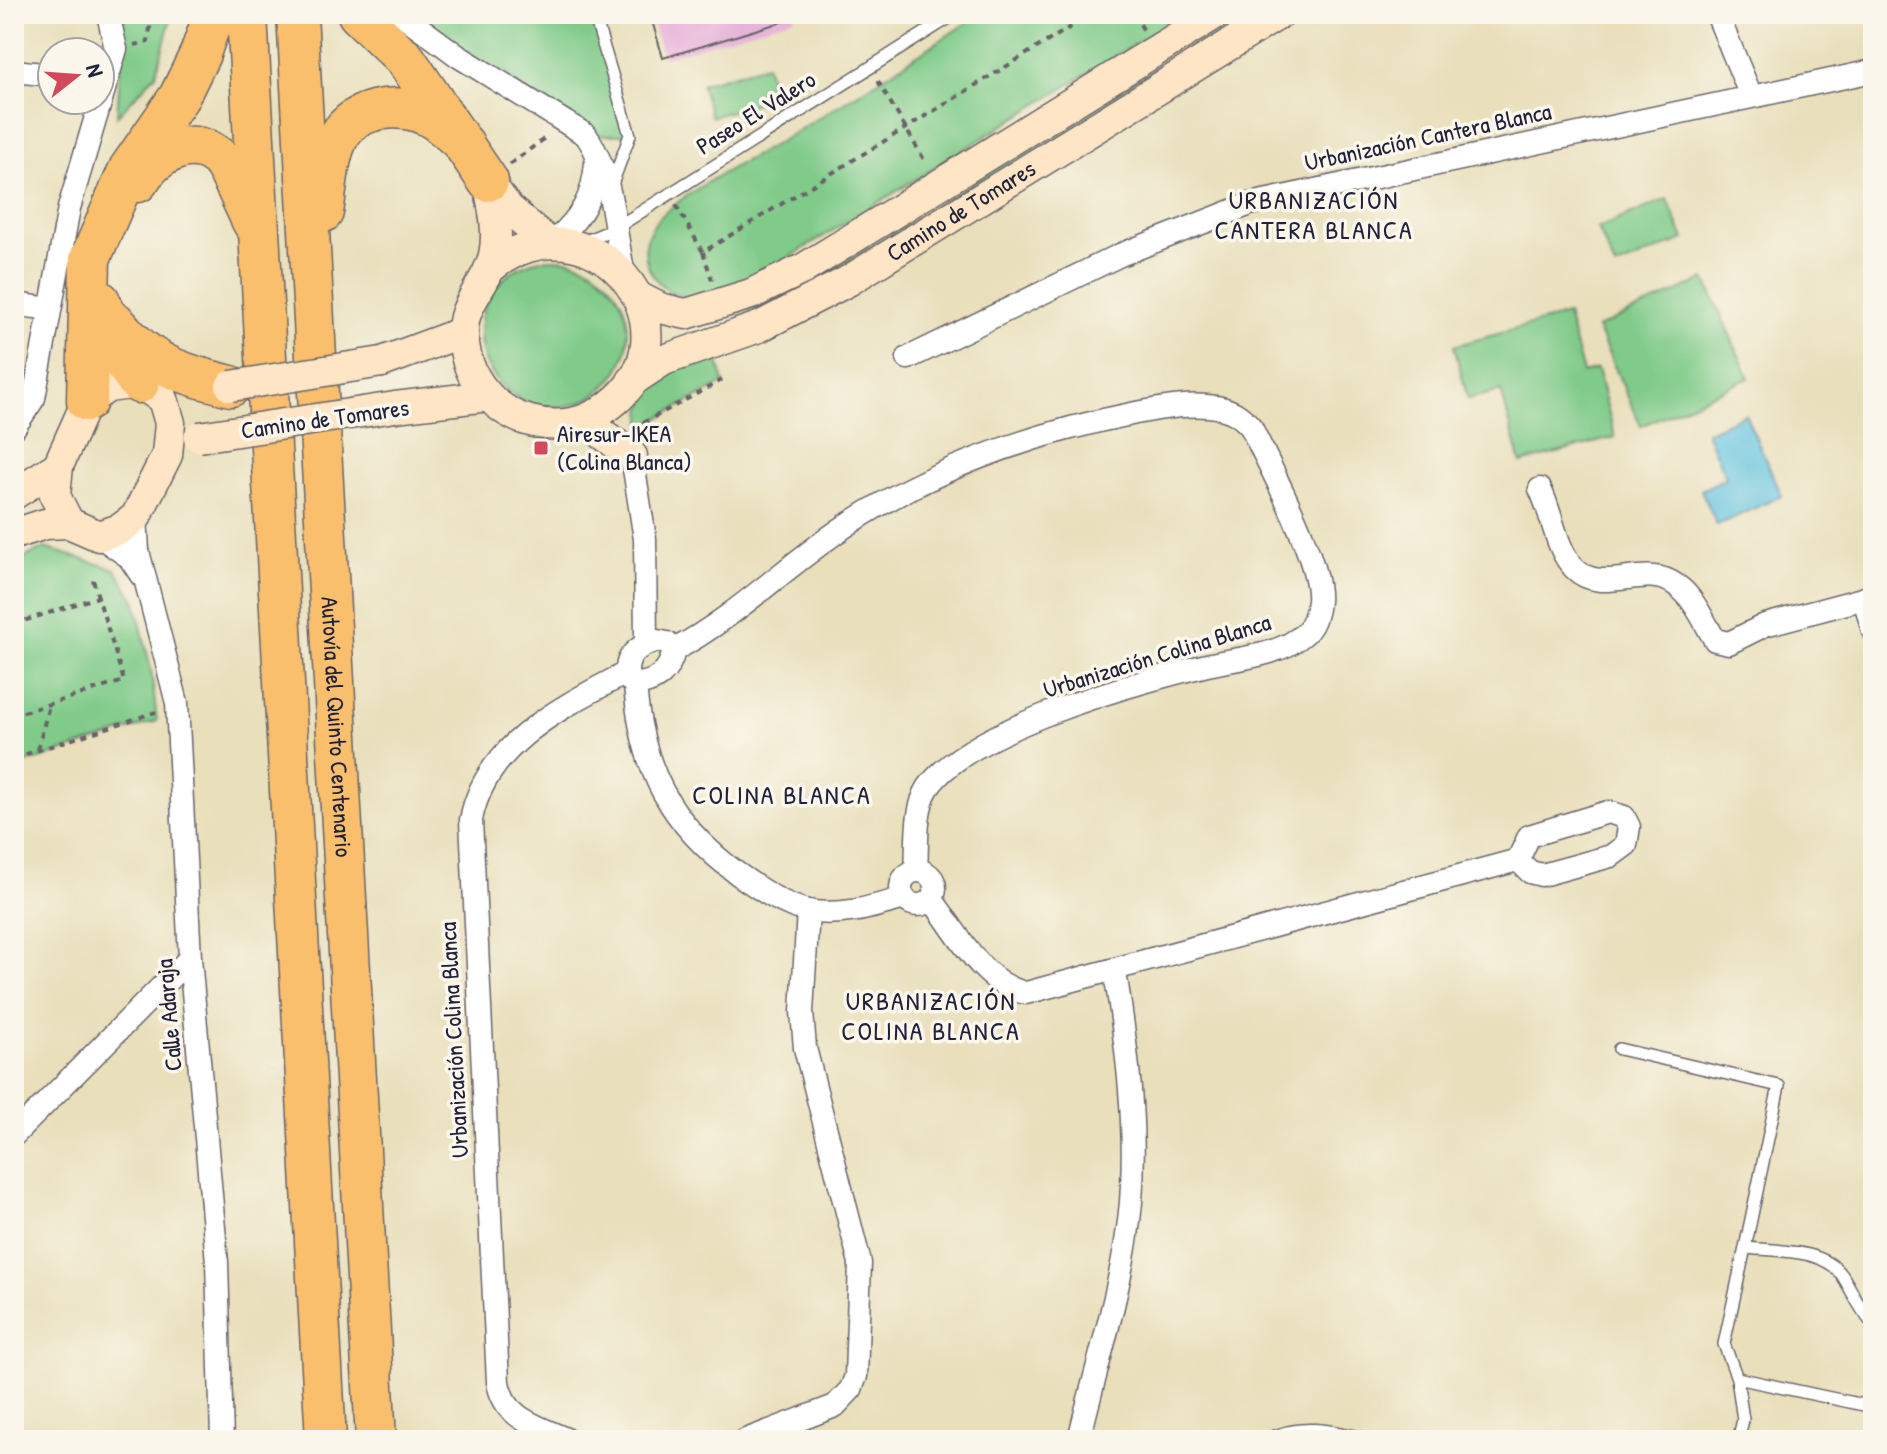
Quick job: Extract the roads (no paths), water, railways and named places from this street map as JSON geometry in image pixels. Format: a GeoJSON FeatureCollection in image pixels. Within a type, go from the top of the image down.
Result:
{"type":"FeatureCollection","features":[{"type":"Feature","properties":{"kind":"highway"},"geometry":{"type":"LineString","coordinates":[[87,401],[90,259],[129,169],[179,97],[200,54],[214,14]]}},
{"type":"Feature","properties":{"kind":"highway","name":"Autovía del Quinto Centenario"},"geometry":{"type":"LineString","coordinates":[[247,14],[326,1440]]}},
{"type":"Feature","properties":{"kind":"highway","name":"Autovía del Quinto Centenario"},"geometry":{"type":"LineString","coordinates":[[297,14],[376,1440]]}},
{"type":"Feature","properties":{"kind":"highway"},"geometry":{"type":"LineString","coordinates":[[358,14],[406,60],[488,181]]}},
{"type":"Feature","properties":{"kind":"highway"},"geometry":{"type":"LineString","coordinates":[[311,269],[335,143],[357,118],[379,108],[404,109],[430,117],[464,144]]}},
{"type":"Feature","properties":{"kind":"highway"},"geometry":{"type":"LineString","coordinates":[[151,391],[119,356],[100,303],[100,263],[119,212],[147,166],[175,149],[200,148],[219,156],[259,233]]}},
{"type":"Feature","properties":{"kind":"highway"},"geometry":{"type":"LineString","coordinates":[[100,303],[130,340],[174,372],[231,386]]}},
{"type":"Feature","properties":{"kind":"street"},"geometry":{"type":"LineString","coordinates":[[108,14],[113,36]]}},
{"type":"Feature","properties":{"kind":"street"},"geometry":{"type":"LineString","coordinates":[[401,14],[458,56],[586,135],[597,150],[609,192],[614,229],[646,333],[642,358],[625,390],[584,420],[539,424],[511,414],[488,396],[474,377],[466,355],[463,332],[471,298],[489,269],[497,221],[488,181]]}},
{"type":"Feature","properties":{"kind":"street","name":"Camino de Tomares"},"geometry":{"type":"LineString","coordinates":[[631,286],[660,308],[686,314],[751,294],[803,269],[1215,14]]}},
{"type":"Feature","properties":{"kind":"street","name":"Camino de Tomares"},"geometry":{"type":"LineString","coordinates":[[625,390],[664,360],[759,327],[848,281],[1279,14]]}},
{"type":"Feature","properties":{"kind":"street"},"geometry":{"type":"LineString","coordinates":[[1717,14],[1751,96]]}},
{"type":"Feature","properties":{"kind":"street"},"geometry":{"type":"LineString","coordinates":[[14,71],[36,73]]}},
{"type":"Feature","properties":{"kind":"street","name":"Urbanización Cantera Blanca"},"geometry":{"type":"LineString","coordinates":[[908,358],[1120,255],[1250,204],[1873,71]]}},
{"type":"Feature","properties":{"kind":"street"},"geometry":{"type":"LineString","coordinates":[[14,428],[34,398],[69,208],[94,116]]}},
{"type":"Feature","properties":{"kind":"street"},"geometry":{"type":"LineString","coordinates":[[489,269],[516,250],[560,243],[594,191],[597,150]]}},
{"type":"Feature","properties":{"kind":"street"},"geometry":{"type":"LineString","coordinates":[[488,181],[509,209],[560,243],[597,253],[631,286]]}},
{"type":"Feature","properties":{"kind":"street"},"geometry":{"type":"LineString","coordinates":[[14,304],[50,309]]}},
{"type":"Feature","properties":{"kind":"street","name":"Camino de Tomares"},"geometry":{"type":"LineString","coordinates":[[151,391],[231,386],[382,362],[463,332]]}},
{"type":"Feature","properties":{"kind":"street"},"geometry":{"type":"LineString","coordinates":[[69,523],[55,496],[58,466],[87,401],[108,387],[151,391],[170,423],[167,455],[136,517],[120,529],[99,536]]}},
{"type":"Feature","properties":{"kind":"street"},"geometry":{"type":"LineString","coordinates":[[625,390],[645,539],[646,643]]}},
{"type":"Feature","properties":{"kind":"street","name":"Camino de Tomares"},"geometry":{"type":"LineString","coordinates":[[167,455],[199,437],[488,396]]}},
{"type":"Feature","properties":{"kind":"street","name":"Urbanización Colina Blanca"},"geometry":{"type":"LineString","coordinates":[[674,650],[701,634],[849,524],[939,474],[1059,430],[1105,419],[1194,406],[1220,407],[1239,414],[1251,427],[1313,571],[1319,598],[1315,617],[1306,633],[1273,650],[1169,675],[1048,715],[977,748],[949,767],[928,788],[920,807],[916,871]]}},
{"type":"Feature","properties":{"kind":"street"},"geometry":{"type":"LineString","coordinates":[[584,420],[632,456]]}},
{"type":"Feature","properties":{"kind":"street"},"geometry":{"type":"LineString","coordinates":[[14,494],[58,466]]}},
{"type":"Feature","properties":{"kind":"street"},"geometry":{"type":"LineString","coordinates":[[1540,489],[1566,555],[1576,571],[1600,581],[1632,576],[1663,577],[1686,593],[1715,640],[1721,643],[1729,643],[1765,625],[1869,597],[1873,631]]}},
{"type":"Feature","properties":{"kind":"street","name":"Calle Adaraja"},"geometry":{"type":"LineString","coordinates":[[136,517],[138,551],[150,588],[177,703],[190,958],[217,1262],[222,1440]]}},
{"type":"Feature","properties":{"kind":"street"},"geometry":{"type":"LineString","coordinates":[[14,534],[45,524],[69,523],[99,536],[129,557],[150,588]]}},
{"type":"Feature","properties":{"kind":"street"},"geometry":{"type":"LineString","coordinates":[[631,679],[654,680],[665,673],[674,650],[667,643],[646,643],[628,661],[631,679],[645,753],[655,780],[678,817],[718,859],[753,885],[808,911],[855,910],[904,898]]}},
{"type":"Feature","properties":{"kind":"street","name":"Urbanización Colina Blanca"},"geometry":{"type":"LineString","coordinates":[[568,1440],[509,1411],[500,1396],[471,820],[475,798],[485,780],[524,736],[550,716],[631,679]]}},
{"type":"Feature","properties":{"kind":"street"},"geometry":{"type":"LineString","coordinates":[[1608,812],[1624,817],[1629,827],[1626,845],[1611,856],[1542,875],[1530,872],[1518,860],[1524,842],[1539,832],[1608,812]]}},
{"type":"Feature","properties":{"kind":"street"},"geometry":{"type":"LineString","coordinates":[[932,900],[915,906],[904,898],[901,885],[904,877],[916,871],[930,875],[935,883],[932,900],[995,980],[1011,991],[1026,993],[1115,972],[1518,860]]}},
{"type":"Feature","properties":{"kind":"street"},"geometry":{"type":"LineString","coordinates":[[744,1440],[835,1406],[851,1389],[857,1363],[860,1263],[813,1090],[805,1048],[802,1012],[808,911]]}},
{"type":"Feature","properties":{"kind":"street"},"geometry":{"type":"LineString","coordinates":[[14,1135],[190,958]]}},
{"type":"Feature","properties":{"kind":"street"},"geometry":{"type":"LineString","coordinates":[[1079,1440],[1121,1260],[1131,1202],[1129,1074],[1115,972]]}},
{"type":"Feature","properties":{"kind":"lane"},"geometry":{"type":"LineString","coordinates":[[594,14],[630,135],[609,192]]}},
{"type":"Feature","properties":{"kind":"lane","name":"Paseo El Valero"},"geometry":{"type":"LineString","coordinates":[[560,243],[614,229],[955,14]]}},
{"type":"Feature","properties":{"kind":"lane"},"geometry":{"type":"LineString","coordinates":[[1619,1049],[1779,1086],[1724,1344],[1737,1378],[1743,1420],[1738,1440]]}},
{"type":"Feature","properties":{"kind":"lane"},"geometry":{"type":"LineString","coordinates":[[1745,1248],[1811,1255],[1840,1272],[1862,1313],[1873,1324]]}},
{"type":"Feature","properties":{"kind":"lane"},"geometry":{"type":"LineString","coordinates":[[1737,1378],[1873,1407]]}},
{"type":"Feature","properties":{"kind":"lane"},"geometry":{"type":"LineString","coordinates":[[1267,1440],[1292,1429],[1333,1431],[1372,1440]]}},
{"type":"Feature","properties":{"kind":"lane"},"geometry":{"type":"LineString","coordinates":[[1872,1440],[1873,1433]]}},
{"type":"Feature","properties":{"kind":"water"},"geometry":{"type":"Polygon","coordinates":[[[1745,414],[1782,496],[1717,525],[1701,490],[1726,478],[1706,432],[1745,414]]]}},
{"type":"Feature","properties":{"kind":"place","name":"Airesur-IKEA (Colina Blanca)"},"geometry":{"type":"Point","coordinates":[541,448]}},
{"type":"Feature","properties":{"kind":"district","name":"URBANIZACIÓN CANTERA BLANCA"},"geometry":{"type":"Point","coordinates":[1314,215]}},
{"type":"Feature","properties":{"kind":"district","name":"COLINA BLANCA"},"geometry":{"type":"Point","coordinates":[782,795]}},
{"type":"Feature","properties":{"kind":"district","name":"URBANIZACIÓN COLINA BLANCA"},"geometry":{"type":"Point","coordinates":[931,1016]}}]}
